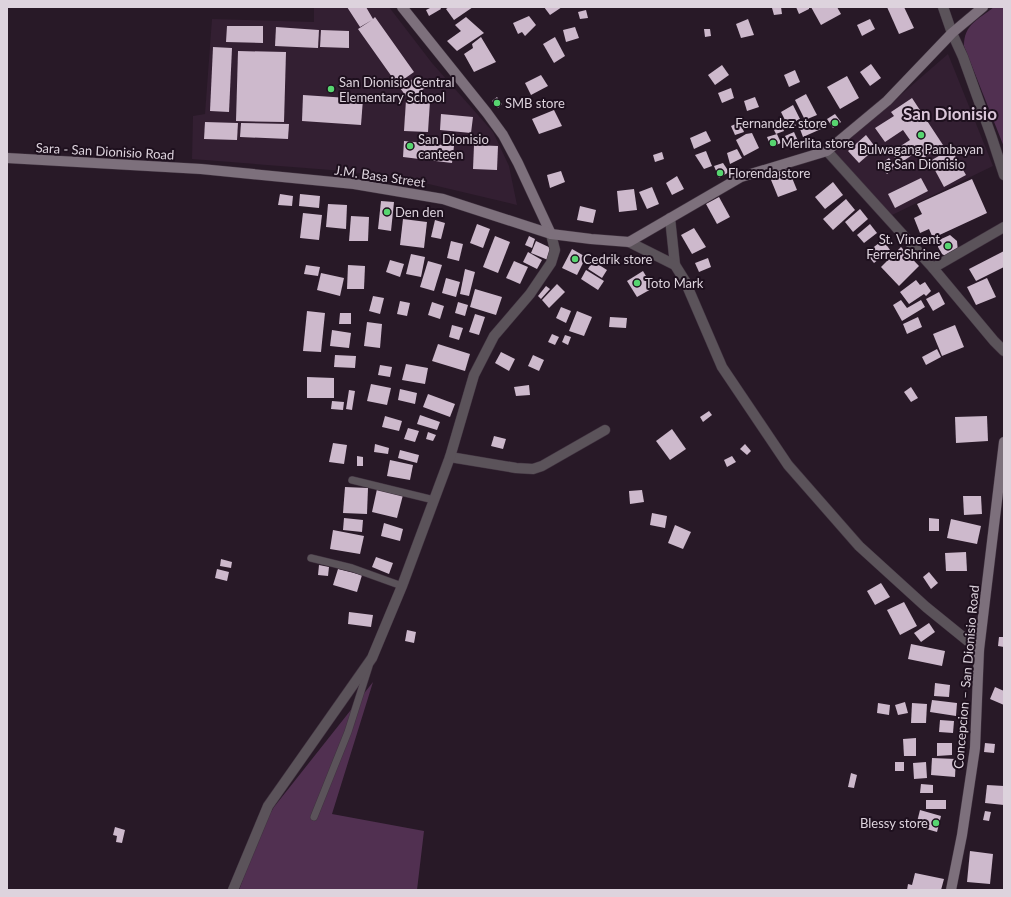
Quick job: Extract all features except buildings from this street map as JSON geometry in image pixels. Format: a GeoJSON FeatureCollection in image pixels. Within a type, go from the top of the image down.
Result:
{"type":"FeatureCollection","features":[{"type":"Feature","properties":{"kind":"main road"},"geometry":{"type":"LineString","coordinates":[[402,7],[503,135],[518,163],[551,234],[629,242],[741,177],[827,151],[887,101],[952,33],[983,7]]}},
{"type":"Feature","properties":{"kind":"main road","name":"Sara - San Dionisio Road"},"geometry":{"type":"LineString","coordinates":[[7,158],[201,169]]}},
{"type":"Feature","properties":{"kind":"main road","name":"J.M. Basa Street"},"geometry":{"type":"LineString","coordinates":[[201,169],[354,184],[442,199],[551,234]]}},
{"type":"Feature","properties":{"kind":"main road","name":"Concepcion – San Dionisio Road"},"geometry":{"type":"LineString","coordinates":[[951,890],[962,835],[975,748],[979,650],[1004,442]]}},
{"type":"Feature","properties":{"kind":"street"},"geometry":{"type":"LineString","coordinates":[[943,7],[1004,175]]}},
{"type":"Feature","properties":{"kind":"street"},"geometry":{"type":"LineString","coordinates":[[827,151],[933,268],[1004,351]]}},
{"type":"Feature","properties":{"kind":"street"},"geometry":{"type":"LineString","coordinates":[[670,218],[675,265],[685,281],[722,367],[788,465],[859,546],[926,607],[979,650]]}},
{"type":"Feature","properties":{"kind":"street"},"geometry":{"type":"LineString","coordinates":[[933,268],[1004,227]]}},
{"type":"Feature","properties":{"kind":"street"},"geometry":{"type":"LineString","coordinates":[[233,890],[268,806],[372,658],[402,586],[450,457],[474,375],[494,336],[530,294],[551,263],[555,250],[551,234]]}},
{"type":"Feature","properties":{"kind":"street"},"geometry":{"type":"LineString","coordinates":[[629,242],[675,265]]}},
{"type":"Feature","properties":{"kind":"street"},"geometry":{"type":"LineString","coordinates":[[450,457],[516,468],[533,469],[542,466],[605,430]]}},
{"type":"Feature","properties":{"kind":"lane"},"geometry":{"type":"LineString","coordinates":[[352,480],[434,500]]}},
{"type":"Feature","properties":{"kind":"lane"},"geometry":{"type":"LineString","coordinates":[[311,558],[352,568],[402,586]]}},
{"type":"Feature","properties":{"kind":"lane"},"geometry":{"type":"LineString","coordinates":[[314,817],[348,732],[372,658]]}},
{"type":"Feature","properties":{"kind":"shaded area","name":"San Dionisio Central Elementary School"},"geometry":{"type":"Polygon","coordinates":[[[314,7],[389,7],[432,63],[493,132],[509,166],[517,205],[416,181],[344,171],[192,159],[193,116],[205,114],[212,19],[314,22],[314,7]]]}},
{"type":"Feature","properties":{"kind":"shaded area"},"geometry":{"type":"Polygon","coordinates":[[[994,7],[1004,7],[1004,147],[964,46],[966,32],[969,27],[977,19],[994,7]]]}},
{"type":"Feature","properties":{"kind":"shaded area"},"geometry":{"type":"Polygon","coordinates":[[[948,54],[993,166],[892,215],[835,152],[948,54]]]}},
{"type":"Feature","properties":{"kind":"shaded area"},"geometry":{"type":"Polygon","coordinates":[[[373,682],[332,814],[424,831],[417,890],[239,890],[264,823],[274,807],[373,682]]]}},
{"type":"Feature","properties":{"kind":"place","name":"San Dionisio Central Elementary School"},"geometry":{"type":"Point","coordinates":[331,89]}},
{"type":"Feature","properties":{"kind":"place","name":"SMB store"},"geometry":{"type":"Point","coordinates":[497,103]}},
{"type":"Feature","properties":{"kind":"place","name":"Fernandez store"},"geometry":{"type":"Point","coordinates":[835,123]}},
{"type":"Feature","properties":{"kind":"place","name":"Bulwagang Pambayan ng San Dionisio"},"geometry":{"type":"Point","coordinates":[921,135]}},
{"type":"Feature","properties":{"kind":"place","name":"Merlita store"},"geometry":{"type":"Point","coordinates":[773,143]}},
{"type":"Feature","properties":{"kind":"place","name":"San Dionisio canteen"},"geometry":{"type":"Point","coordinates":[410,146]}},
{"type":"Feature","properties":{"kind":"place","name":"Florenda store"},"geometry":{"type":"Point","coordinates":[720,173]}},
{"type":"Feature","properties":{"kind":"place","name":"Den den"},"geometry":{"type":"Point","coordinates":[387,212]}},
{"type":"Feature","properties":{"kind":"place","name":"St. Vincent Ferrer Shrine"},"geometry":{"type":"Point","coordinates":[948,246]}},
{"type":"Feature","properties":{"kind":"place","name":"Cedrik store"},"geometry":{"type":"Point","coordinates":[575,259]}},
{"type":"Feature","properties":{"kind":"place","name":"Toto Mark"},"geometry":{"type":"Point","coordinates":[637,283]}},
{"type":"Feature","properties":{"kind":"place","name":"Blessy store"},"geometry":{"type":"Point","coordinates":[936,823]}},
{"type":"Feature","properties":{"kind":"district","name":"San Dionisio"},"geometry":{"type":"Point","coordinates":[950,114]}}]}
